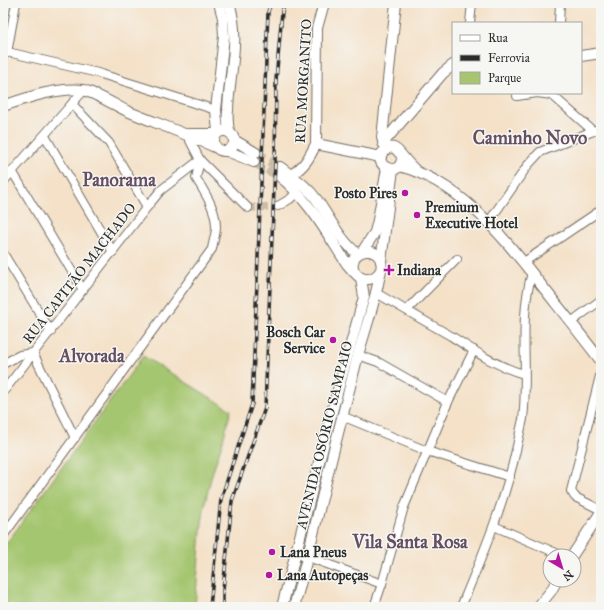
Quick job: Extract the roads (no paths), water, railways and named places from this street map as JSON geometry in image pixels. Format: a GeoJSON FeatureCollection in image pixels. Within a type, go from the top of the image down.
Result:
{"type":"FeatureCollection","features":[{"type":"Feature","properties":{"kind":"street"},"geometry":{"type":"LineString","coordinates":[[16,3],[5,52],[98,73],[216,110],[228,121]]}},
{"type":"Feature","properties":{"kind":"street"},"geometry":{"type":"LineString","coordinates":[[219,3],[223,18],[224,36],[216,110],[224,135],[232,147],[227,151]]}},
{"type":"Feature","properties":{"kind":"street"},"geometry":{"type":"LineString","coordinates":[[215,147],[213,140],[224,135],[228,121],[234,36],[233,17],[229,3]]}},
{"type":"Feature","properties":{"kind":"street","name":"RUA MORGANITO"},"geometry":{"type":"LineString","coordinates":[[291,175],[301,169],[309,159],[316,144],[317,28],[324,3]]}},
{"type":"Feature","properties":{"kind":"street"},"geometry":{"type":"LineString","coordinates":[[391,157],[382,138],[396,3]]}},
{"type":"Feature","properties":{"kind":"street"},"geometry":{"type":"LineString","coordinates":[[470,22],[472,3]]}},
{"type":"Feature","properties":{"kind":"street"},"geometry":{"type":"LineString","coordinates":[[559,22],[560,3]]}},
{"type":"Feature","properties":{"kind":"street"},"geometry":{"type":"LineString","coordinates":[[582,56],[601,53]]}},
{"type":"Feature","properties":{"kind":"street"},"geometry":{"type":"LineString","coordinates":[[391,157],[390,135],[443,73],[452,66]]}},
{"type":"Feature","properties":{"kind":"street"},"geometry":{"type":"LineString","coordinates":[[3,182],[84,90]]}},
{"type":"Feature","properties":{"kind":"street"},"geometry":{"type":"LineString","coordinates":[[3,106],[52,92],[84,90],[127,111],[186,133],[220,151],[255,157],[224,135],[186,133]]}},
{"type":"Feature","properties":{"kind":"street"},"geometry":{"type":"LineString","coordinates":[[517,96],[530,94]]}},
{"type":"Feature","properties":{"kind":"street"},"geometry":{"type":"LineString","coordinates":[[552,94],[592,131]]}},
{"type":"Feature","properties":{"kind":"street"},"geometry":{"type":"LineString","coordinates":[[72,104],[109,143],[147,207]]}},
{"type":"Feature","properties":{"kind":"street"},"geometry":{"type":"LineString","coordinates":[[359,277],[353,267],[353,262],[374,232],[378,220],[391,157],[390,135],[384,122]]}},
{"type":"Feature","properties":{"kind":"street"},"geometry":{"type":"LineString","coordinates":[[488,223],[528,165],[540,152],[601,128]]}},
{"type":"Feature","properties":{"kind":"street"},"geometry":{"type":"LineString","coordinates":[[186,133],[200,160],[248,208]]}},
{"type":"Feature","properties":{"kind":"street"},"geometry":{"type":"LineString","coordinates":[[45,136],[113,252]]}},
{"type":"Feature","properties":{"kind":"street"},"geometry":{"type":"LineString","coordinates":[[316,144],[391,157],[428,176],[459,196],[502,235],[601,361]]}},
{"type":"Feature","properties":{"kind":"street","name":"AVENIDA OSÓRIO SAMPAIO"},"geometry":{"type":"LineString","coordinates":[[294,607],[308,557],[342,416],[376,293],[381,266],[391,157]]}},
{"type":"Feature","properties":{"kind":"street"},"geometry":{"type":"LineString","coordinates":[[3,536],[212,249],[216,229],[215,216],[206,195],[196,178],[200,160]]}},
{"type":"Feature","properties":{"kind":"street","name":"RUA CAPITÃO MACHADO"},"geometry":{"type":"LineString","coordinates":[[3,392],[147,207],[162,190],[200,160]]}},
{"type":"Feature","properties":{"kind":"street"},"geometry":{"type":"LineString","coordinates":[[12,171],[83,290]]}},
{"type":"Feature","properties":{"kind":"street"},"geometry":{"type":"LineString","coordinates":[[279,171],[291,175],[306,187],[316,199],[349,247],[360,253],[367,251],[376,253],[381,266],[375,278],[365,280],[359,277],[347,264],[308,204],[279,171]]}},
{"type":"Feature","properties":{"kind":"street"},"geometry":{"type":"LineString","coordinates":[[278,206],[290,199],[297,192]]}},
{"type":"Feature","properties":{"kind":"street"},"geometry":{"type":"LineString","coordinates":[[524,262],[601,210]]}},
{"type":"Feature","properties":{"kind":"street"},"geometry":{"type":"LineString","coordinates":[[3,253],[51,332]]}},
{"type":"Feature","properties":{"kind":"street"},"geometry":{"type":"LineString","coordinates":[[407,310],[457,259]]}},
{"type":"Feature","properties":{"kind":"street"},"geometry":{"type":"LineString","coordinates":[[461,607],[494,526],[510,477],[523,419],[525,310],[527,288],[532,273]]}},
{"type":"Feature","properties":{"kind":"street","name":"AVENIDA OSÓRIO SAMPAIO"},"geometry":{"type":"LineString","coordinates":[[282,607],[334,404],[364,297],[359,277]]}},
{"type":"Feature","properties":{"kind":"street"},"geometry":{"type":"LineString","coordinates":[[376,293],[474,350],[512,370],[524,374]]}},
{"type":"Feature","properties":{"kind":"street"},"geometry":{"type":"LineString","coordinates":[[571,322],[601,300]]}},
{"type":"Feature","properties":{"kind":"street"},"geometry":{"type":"LineString","coordinates":[[374,607],[404,507],[448,402],[474,350]]}},
{"type":"Feature","properties":{"kind":"street"},"geometry":{"type":"LineString","coordinates":[[3,364],[20,355],[33,353],[75,438]]}},
{"type":"Feature","properties":{"kind":"street"},"geometry":{"type":"LineString","coordinates":[[358,355],[378,362],[448,402]]}},
{"type":"Feature","properties":{"kind":"street"},"geometry":{"type":"LineString","coordinates":[[577,548],[601,511],[575,497],[571,491],[601,372]]}},
{"type":"Feature","properties":{"kind":"street"},"geometry":{"type":"LineString","coordinates":[[334,404],[336,412],[342,416],[427,451],[510,477]]}},
{"type":"Feature","properties":{"kind":"street"},"geometry":{"type":"LineString","coordinates":[[494,526],[545,548]]}},
{"type":"Feature","properties":{"kind":"street"},"geometry":{"type":"LineString","coordinates":[[296,554],[382,584]]}},
{"type":"Feature","properties":{"kind":"street"},"geometry":{"type":"LineString","coordinates":[[538,607],[552,588]]}},
{"type":"Feature","properties":{"kind":"street"},"geometry":{"type":"LineString","coordinates":[[546,607],[550,591]]}},
{"type":"Feature","properties":{"kind":"tunnel"},"geometry":{"type":"LineString","coordinates":[[256,153],[280,167]]}},
{"type":"Feature","properties":{"kind":"tunnel"},"geometry":{"type":"LineString","coordinates":[[254,162],[278,175]]}},
{"type":"Feature","properties":{"kind":"tunnel"},"geometry":{"type":"LineString","coordinates":[[248,208],[278,206]]}},
{"type":"Feature","properties":{"kind":"railway"},"geometry":{"type":"LineString","coordinates":[[210,607],[221,499],[252,404],[268,12],[271,3]]}},
{"type":"Feature","properties":{"kind":"railway"},"geometry":{"type":"LineString","coordinates":[[223,607],[223,590],[232,501],[265,408],[275,164],[276,80],[284,3]]}},
{"type":"Feature","properties":{"kind":"place","name":"Posto Pires"},"geometry":{"type":"Point","coordinates":[405,193]}},
{"type":"Feature","properties":{"kind":"place","name":"Premium Executive Hotel"},"geometry":{"type":"Point","coordinates":[417,215]}},
{"type":"Feature","properties":{"kind":"place","name":"Indiana"},"geometry":{"type":"Point","coordinates":[389,270]}},
{"type":"Feature","properties":{"kind":"place","name":"Bosch Car Service"},"geometry":{"type":"Point","coordinates":[333,340]}},
{"type":"Feature","properties":{"kind":"place","name":"Lana Pneus"},"geometry":{"type":"Point","coordinates":[272,552]}},
{"type":"Feature","properties":{"kind":"place","name":"Lana Autopeças"},"geometry":{"type":"Point","coordinates":[269,575]}},
{"type":"Feature","properties":{"kind":"district","name":"Caminho Novo"},"geometry":{"type":"Point","coordinates":[530,138]}},
{"type":"Feature","properties":{"kind":"district","name":"Panorama"},"geometry":{"type":"Point","coordinates":[119,180]}},
{"type":"Feature","properties":{"kind":"district","name":"Alvorada"},"geometry":{"type":"Point","coordinates":[92,356]}},
{"type":"Feature","properties":{"kind":"district","name":"Vila Santa Rosa"},"geometry":{"type":"Point","coordinates":[410,542]}}]}
